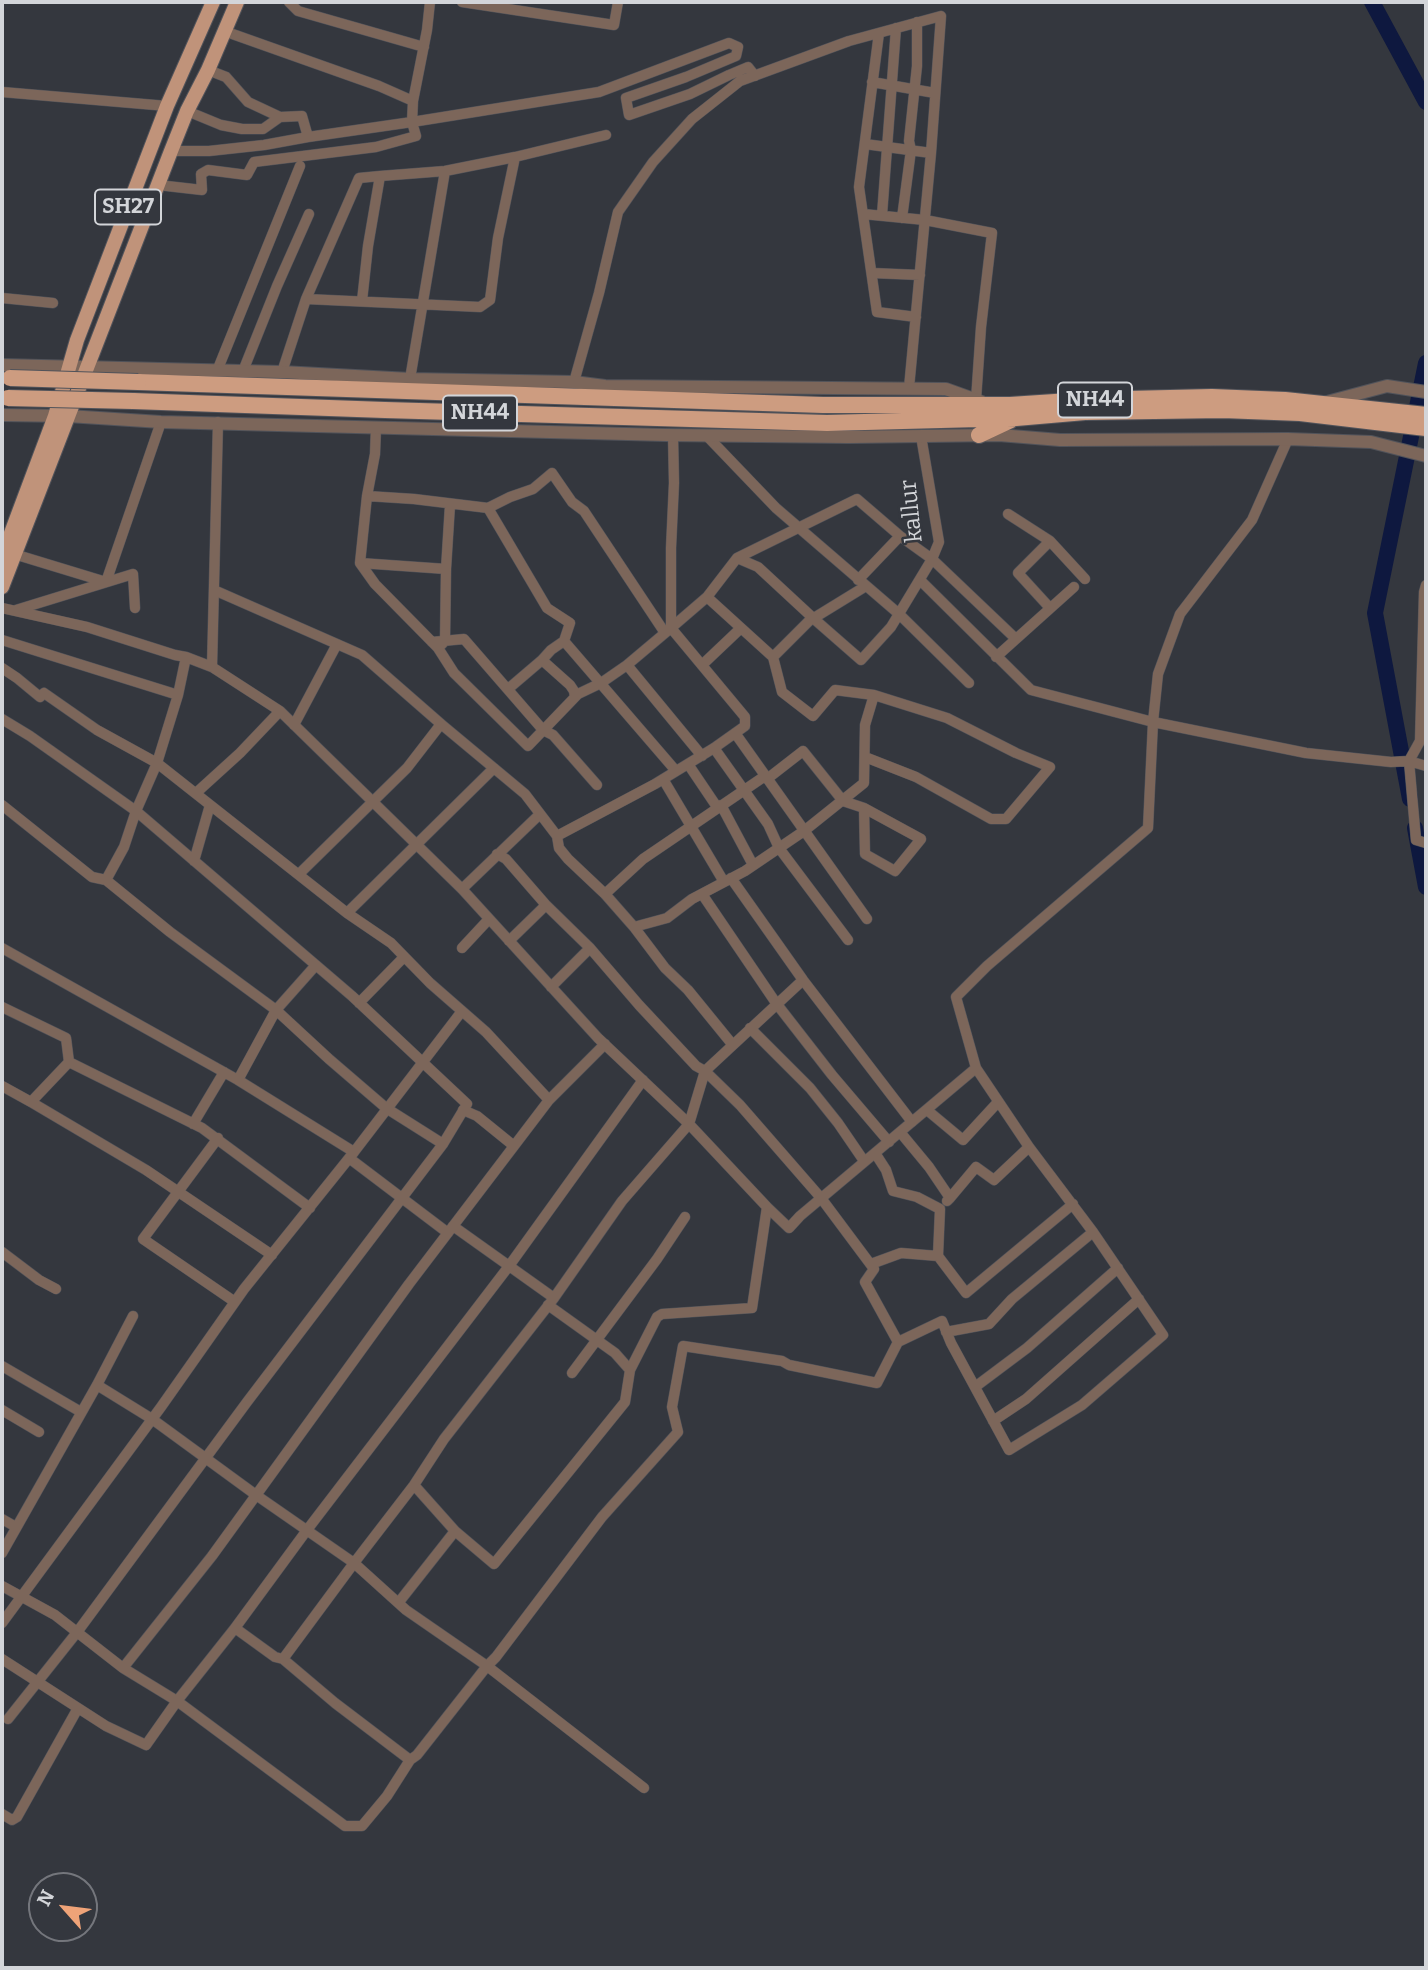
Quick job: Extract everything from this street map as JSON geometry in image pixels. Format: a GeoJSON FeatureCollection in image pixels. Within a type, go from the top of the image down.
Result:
{"type":"FeatureCollection","features":[{"type":"Feature","properties":{"kind":"highway","name":"NH44"},"geometry":{"type":"LineString","coordinates":[[5,373],[138,382],[810,405],[1212,397],[1320,404],[1426,428]]}},
{"type":"Feature","properties":{"kind":"highway","name":"NH44"},"geometry":{"type":"LineString","coordinates":[[5,398],[827,424],[1016,418],[1085,412],[1223,410],[1426,415]]}},
{"type":"Feature","properties":{"kind":"highway"},"geometry":{"type":"LineString","coordinates":[[979,435],[1016,418]]}},
{"type":"Feature","properties":{"kind":"main road","name":"SH27"},"geometry":{"type":"LineString","coordinates":[[62,416],[69,367],[82,327],[167,106],[213,2]]}},
{"type":"Feature","properties":{"kind":"main road","name":"SH27"},"geometry":{"type":"LineString","coordinates":[[2,587],[8,556],[62,416],[86,368],[187,111],[237,2]]}},
{"type":"Feature","properties":{"kind":"street"},"geometry":{"type":"LineString","coordinates":[[289,2],[298,11],[424,47]]}},
{"type":"Feature","properties":{"kind":"street"},"geometry":{"type":"LineString","coordinates":[[158,185],[202,190],[201,174],[208,170],[247,175],[254,162],[376,147],[416,136],[412,122],[413,101],[430,2]]}},
{"type":"Feature","properties":{"kind":"street"},"geometry":{"type":"LineString","coordinates":[[462,2],[614,25],[618,2]]}},
{"type":"Feature","properties":{"kind":"street"},"geometry":{"type":"LineString","coordinates":[[574,382],[600,293],[618,212],[653,162],[692,119],[740,81],[849,41],[941,16],[909,388]]}},
{"type":"Feature","properties":{"kind":"street"},"geometry":{"type":"LineString","coordinates":[[902,218],[911,150],[909,141],[917,66],[917,22]]}},
{"type":"Feature","properties":{"kind":"street"},"geometry":{"type":"LineString","coordinates":[[882,215],[896,28]]}},
{"type":"Feature","properties":{"kind":"street"},"geometry":{"type":"LineString","coordinates":[[224,31],[379,86],[413,101]]}},
{"type":"Feature","properties":{"kind":"street"},"geometry":{"type":"LineString","coordinates":[[878,33],[859,187],[877,312],[916,317]]}},
{"type":"Feature","properties":{"kind":"street"},"geometry":{"type":"LineString","coordinates":[[171,151],[209,152],[264,145],[599,92],[729,43],[738,47],[737,55],[626,98],[629,115],[690,94],[748,67],[755,76]]}},
{"type":"Feature","properties":{"kind":"street"},"geometry":{"type":"LineString","coordinates":[[208,70],[226,77],[248,102],[280,117],[302,116],[308,137]]}},
{"type":"Feature","properties":{"kind":"street"},"geometry":{"type":"LineString","coordinates":[[872,82],[935,93]]}},
{"type":"Feature","properties":{"kind":"street"},"geometry":{"type":"LineString","coordinates":[[2,92],[167,106]]}},
{"type":"Feature","properties":{"kind":"street"},"geometry":{"type":"LineString","coordinates":[[187,111],[222,125],[242,129],[263,129],[280,117]]}},
{"type":"Feature","properties":{"kind":"street"},"geometry":{"type":"LineString","coordinates":[[282,372],[306,299],[359,178],[444,171],[515,158],[606,135]]}},
{"type":"Feature","properties":{"kind":"street"},"geometry":{"type":"LineString","coordinates":[[865,144],[931,153]]}},
{"type":"Feature","properties":{"kind":"street"},"geometry":{"type":"LineString","coordinates":[[306,299],[480,307],[490,300],[498,238],[515,158]]}},
{"type":"Feature","properties":{"kind":"street"},"geometry":{"type":"LineString","coordinates":[[217,371],[300,166]]}},
{"type":"Feature","properties":{"kind":"street"},"geometry":{"type":"LineString","coordinates":[[410,379],[444,171]]}},
{"type":"Feature","properties":{"kind":"street"},"geometry":{"type":"LineString","coordinates":[[362,301],[380,176]]}},
{"type":"Feature","properties":{"kind":"street"},"geometry":{"type":"LineString","coordinates":[[243,371],[309,214]]}},
{"type":"Feature","properties":{"kind":"street"},"geometry":{"type":"LineString","coordinates":[[5,373],[69,367],[574,382],[605,386],[946,389],[982,402],[981,327],[992,233],[925,220],[863,214]]}},
{"type":"Feature","properties":{"kind":"street"},"geometry":{"type":"LineString","coordinates":[[872,273],[920,275]]}},
{"type":"Feature","properties":{"kind":"street"},"geometry":{"type":"LineString","coordinates":[[2,298],[53,303]]}},
{"type":"Feature","properties":{"kind":"street"},"geometry":{"type":"LineString","coordinates":[[1320,404],[1387,386],[1426,392]]}},
{"type":"Feature","properties":{"kind":"street"},"geometry":{"type":"LineString","coordinates":[[2,415],[161,422],[673,435],[999,435],[1060,440],[1288,439],[1371,442],[1426,456]]}},
{"type":"Feature","properties":{"kind":"street"},"geometry":{"type":"LineString","coordinates":[[106,582],[161,422]]}},
{"type":"Feature","properties":{"kind":"street"},"geometry":{"type":"LineString","coordinates":[[212,667],[218,422]]}},
{"type":"Feature","properties":{"kind":"street"},"geometry":{"type":"LineString","coordinates":[[376,427],[375,454],[367,496],[360,563],[375,584],[438,643],[454,673],[528,746],[575,697],[627,665],[707,597],[737,558],[857,499],[932,559],[1016,639]]}},
{"type":"Feature","properties":{"kind":"street"},"geometry":{"type":"LineString","coordinates":[[668,631],[674,483],[673,435]]}},
{"type":"Feature","properties":{"kind":"street"},"geometry":{"type":"LineString","coordinates":[[706,435],[776,508],[899,614],[969,683]]}},
{"type":"Feature","properties":{"kind":"street","name":"kallur"},"geometry":{"type":"LineString","coordinates":[[813,618],[861,660],[891,627],[920,580],[939,541],[921,436]]}},
{"type":"Feature","properties":{"kind":"street"},"geometry":{"type":"LineString","coordinates":[[2,1586],[55,1615],[122,1668],[177,1701],[345,1826],[362,1826],[387,1796],[410,1760],[417,1755],[486,1666],[496,1657],[602,1517],[678,1432],[671,1407],[682,1346],[782,1361],[789,1365],[877,1383],[898,1342],[942,1321],[1009,1450],[1082,1405],[1163,1335],[976,1068],[956,997],[987,966],[1148,828],[1158,674],[1180,614],[1252,520],[1288,439]]}},
{"type":"Feature","properties":{"kind":"street"},"geometry":{"type":"LineString","coordinates":[[367,496],[488,508],[533,489],[552,473],[572,502],[584,511],[668,631],[702,665],[745,717],[745,726],[714,748],[663,779],[557,836]]}},
{"type":"Feature","properties":{"kind":"street"},"geometry":{"type":"LineString","coordinates":[[438,643],[450,505]]}},
{"type":"Feature","properties":{"kind":"street"},"geometry":{"type":"LineString","coordinates":[[488,508],[547,608],[570,623],[564,641],[508,689]]}},
{"type":"Feature","properties":{"kind":"street"},"geometry":{"type":"LineString","coordinates":[[1008,514],[1049,541],[1085,579]]}},
{"type":"Feature","properties":{"kind":"street"},"geometry":{"type":"LineString","coordinates":[[773,657],[813,618],[862,583],[900,536]]}},
{"type":"Feature","properties":{"kind":"street"},"geometry":{"type":"LineString","coordinates":[[1049,541],[1018,573],[1051,608]]}},
{"type":"Feature","properties":{"kind":"street"},"geometry":{"type":"LineString","coordinates":[[8,556],[106,582]]}},
{"type":"Feature","properties":{"kind":"street"},"geometry":{"type":"LineString","coordinates":[[737,558],[758,567],[813,618]]}},
{"type":"Feature","properties":{"kind":"street"},"geometry":{"type":"LineString","coordinates":[[360,563],[446,569]]}},
{"type":"Feature","properties":{"kind":"street"},"geometry":{"type":"LineString","coordinates":[[14,610],[133,574],[135,608]]}},
{"type":"Feature","properties":{"kind":"street"},"geometry":{"type":"LineString","coordinates":[[920,580],[1031,690],[1153,722],[1306,753],[1391,762],[1409,761],[1426,766]]}},
{"type":"Feature","properties":{"kind":"street"},"geometry":{"type":"LineString","coordinates":[[996,657],[1074,587]]}},
{"type":"Feature","properties":{"kind":"street"},"geometry":{"type":"LineString","coordinates":[[214,590],[362,655],[525,794],[557,836],[559,848],[568,859],[605,894],[732,1044]]}},
{"type":"Feature","properties":{"kind":"street"},"geometry":{"type":"LineString","coordinates":[[1425,590],[1420,741],[1409,761],[1416,840],[1426,843]]}},
{"type":"Feature","properties":{"kind":"street"},"geometry":{"type":"LineString","coordinates":[[707,597],[773,657],[782,692],[813,716],[835,690],[874,695],[947,718],[1016,753],[1051,767],[1006,818],[991,819],[916,777],[865,757]]}},
{"type":"Feature","properties":{"kind":"street"},"geometry":{"type":"LineString","coordinates":[[2,608],[87,627],[175,656],[186,657],[212,667],[280,711],[462,889],[605,1044],[689,1124],[789,1228],[864,1161],[976,1068]]}},
{"type":"Feature","properties":{"kind":"street"},"geometry":{"type":"LineString","coordinates":[[702,665],[741,628]]}},
{"type":"Feature","properties":{"kind":"street"},"geometry":{"type":"LineString","coordinates":[[438,643],[464,639],[543,730],[553,735],[597,785]]}},
{"type":"Feature","properties":{"kind":"street"},"geometry":{"type":"LineString","coordinates":[[2,640],[178,695]]}},
{"type":"Feature","properties":{"kind":"street"},"geometry":{"type":"LineString","coordinates":[[564,641],[676,771]]}},
{"type":"Feature","properties":{"kind":"street"},"geometry":{"type":"LineString","coordinates":[[294,725],[337,644]]}},
{"type":"Feature","properties":{"kind":"street"},"geometry":{"type":"LineString","coordinates":[[106,880],[124,847],[157,763],[178,695],[186,657]]}},
{"type":"Feature","properties":{"kind":"street"},"geometry":{"type":"LineString","coordinates":[[542,660],[570,685],[575,697]]}},
{"type":"Feature","properties":{"kind":"street"},"geometry":{"type":"LineString","coordinates":[[627,665],[702,755]]}},
{"type":"Feature","properties":{"kind":"street"},"geometry":{"type":"LineString","coordinates":[[2,668],[40,697],[44,692],[97,730],[157,763],[347,913],[391,943],[430,983],[486,1032],[549,1100]]}},
{"type":"Feature","properties":{"kind":"street"},"geometry":{"type":"LineString","coordinates":[[634,927],[667,918],[753,865],[804,831],[864,783],[865,725],[874,695]]}},
{"type":"Feature","properties":{"kind":"street"},"geometry":{"type":"LineString","coordinates":[[195,793],[240,753],[280,711]]}},
{"type":"Feature","properties":{"kind":"street"},"geometry":{"type":"LineString","coordinates":[[2,719],[136,811],[359,1003],[467,1104],[443,1144],[78,1632],[8,1719]]}},
{"type":"Feature","properties":{"kind":"street"},"geometry":{"type":"LineString","coordinates":[[299,874],[407,768],[442,724]]}},
{"type":"Feature","properties":{"kind":"street"},"geometry":{"type":"LineString","coordinates":[[735,733],[867,919]]}},
{"type":"Feature","properties":{"kind":"street"},"geometry":{"type":"LineString","coordinates":[[714,748],[768,824],[779,848],[848,940]]}},
{"type":"Feature","properties":{"kind":"street"},"geometry":{"type":"LineString","coordinates":[[605,894],[643,859],[803,751],[843,800],[864,808],[921,839],[895,871],[865,854],[864,808]]}},
{"type":"Feature","properties":{"kind":"street"},"geometry":{"type":"LineString","coordinates":[[688,764],[719,806],[753,865]]}},
{"type":"Feature","properties":{"kind":"street"},"geometry":{"type":"LineString","coordinates":[[347,913],[494,768]]}},
{"type":"Feature","properties":{"kind":"street"},"geometry":{"type":"LineString","coordinates":[[663,779],[728,880],[912,1122]]}},
{"type":"Feature","properties":{"kind":"street"},"geometry":{"type":"LineString","coordinates":[[2,804],[92,877],[106,880],[170,932],[276,1010],[386,1108],[443,1144]]}},
{"type":"Feature","properties":{"kind":"street"},"geometry":{"type":"LineString","coordinates":[[194,861],[210,804]]}},
{"type":"Feature","properties":{"kind":"street"},"geometry":{"type":"LineString","coordinates":[[462,889],[540,814]]}},
{"type":"Feature","properties":{"kind":"street"},"geometry":{"type":"LineString","coordinates":[[497,854],[513,866],[546,905],[590,948],[696,1066],[705,1071],[740,1105],[821,1198],[874,1269],[865,1282],[898,1342]]}},
{"type":"Feature","properties":{"kind":"street"},"geometry":{"type":"LineString","coordinates":[[702,894],[776,1003],[889,1142]]}},
{"type":"Feature","properties":{"kind":"street"},"geometry":{"type":"LineString","coordinates":[[509,941],[546,905]]}},
{"type":"Feature","properties":{"kind":"street"},"geometry":{"type":"LineString","coordinates":[[462,948],[489,919]]}},
{"type":"Feature","properties":{"kind":"street"},"geometry":{"type":"LineString","coordinates":[[2,948],[238,1080],[352,1155],[402,1198],[509,1266],[615,1353],[630,1370]]}},
{"type":"Feature","properties":{"kind":"street"},"geometry":{"type":"LineString","coordinates":[[551,987],[590,948]]}},
{"type":"Feature","properties":{"kind":"street"},"geometry":{"type":"LineString","coordinates":[[359,1003],[404,957]]}},
{"type":"Feature","properties":{"kind":"street"},"geometry":{"type":"LineString","coordinates":[[238,1080],[276,1010],[316,965]]}},
{"type":"Feature","properties":{"kind":"street"},"geometry":{"type":"LineString","coordinates":[[283,1659],[414,1485],[444,1439],[551,1301],[622,1201],[689,1124],[705,1071],[803,980]]}},
{"type":"Feature","properties":{"kind":"street"},"geometry":{"type":"LineString","coordinates":[[2,1007],[66,1038],[69,1062]]}},
{"type":"Feature","properties":{"kind":"street"},"geometry":{"type":"LineString","coordinates":[[2,1623],[235,1302],[462,1011]]}},
{"type":"Feature","properties":{"kind":"street"},"geometry":{"type":"LineString","coordinates":[[750,1028],[810,1088],[864,1161]]}},
{"type":"Feature","properties":{"kind":"street"},"geometry":{"type":"LineString","coordinates":[[122,1668],[212,1556],[450,1230],[549,1100],[605,1044]]}},
{"type":"Feature","properties":{"kind":"street"},"geometry":{"type":"LineString","coordinates":[[31,1102],[69,1062]]}},
{"type":"Feature","properties":{"kind":"street"},"geometry":{"type":"LineString","coordinates":[[69,1062],[218,1138],[310,1208]]}},
{"type":"Feature","properties":{"kind":"street"},"geometry":{"type":"LineString","coordinates":[[193,1124],[224,1072]]}},
{"type":"Feature","properties":{"kind":"street"},"geometry":{"type":"LineString","coordinates":[[2,1659],[106,1726],[146,1745],[509,1266],[643,1080]]}},
{"type":"Feature","properties":{"kind":"street"},"geometry":{"type":"LineString","coordinates":[[2,1086],[146,1170],[272,1255]]}},
{"type":"Feature","properties":{"kind":"street"},"geometry":{"type":"LineString","coordinates":[[928,1110],[963,1140],[998,1102]]}},
{"type":"Feature","properties":{"kind":"street"},"geometry":{"type":"LineString","coordinates":[[463,1110],[477,1116],[514,1146]]}},
{"type":"Feature","properties":{"kind":"street"},"geometry":{"type":"LineString","coordinates":[[901,1132],[950,1198]]}},
{"type":"Feature","properties":{"kind":"street"},"geometry":{"type":"LineString","coordinates":[[218,1138],[143,1239],[235,1302]]}},
{"type":"Feature","properties":{"kind":"street"},"geometry":{"type":"LineString","coordinates":[[1029,1147],[994,1180],[976,1167],[940,1209],[938,1256],[966,1293],[1073,1204]]}},
{"type":"Feature","properties":{"kind":"street"},"geometry":{"type":"LineString","coordinates":[[875,1153],[886,1170],[893,1191],[917,1197],[940,1209]]}},
{"type":"Feature","properties":{"kind":"street"},"geometry":{"type":"LineString","coordinates":[[414,1485],[454,1531],[494,1564],[625,1402],[630,1370],[657,1317],[662,1314],[752,1308],[767,1207]]}},
{"type":"Feature","properties":{"kind":"street"},"geometry":{"type":"LineString","coordinates":[[572,1373],[685,1217]]}},
{"type":"Feature","properties":{"kind":"street"},"geometry":{"type":"LineString","coordinates":[[946,1332],[989,1324],[1012,1299],[1093,1232]]}},
{"type":"Feature","properties":{"kind":"street"},"geometry":{"type":"LineString","coordinates":[[2,1252],[39,1280],[56,1289]]}},
{"type":"Feature","properties":{"kind":"street"},"geometry":{"type":"LineString","coordinates":[[871,1264],[901,1253],[938,1256]]}},
{"type":"Feature","properties":{"kind":"street"},"geometry":{"type":"LineString","coordinates":[[975,1387],[1027,1348],[1118,1268]]}},
{"type":"Feature","properties":{"kind":"street"},"geometry":{"type":"LineString","coordinates":[[993,1421],[1026,1399],[1139,1299]]}},
{"type":"Feature","properties":{"kind":"street"},"geometry":{"type":"LineString","coordinates":[[2,1553],[133,1316]]}},
{"type":"Feature","properties":{"kind":"street"},"geometry":{"type":"LineString","coordinates":[[2,1366],[81,1412]]}},
{"type":"Feature","properties":{"kind":"street"},"geometry":{"type":"LineString","coordinates":[[97,1385],[152,1419],[354,1563],[406,1610],[486,1666],[644,1788]]}},
{"type":"Feature","properties":{"kind":"street"},"geometry":{"type":"LineString","coordinates":[[2,1410],[39,1432]]}},
{"type":"Feature","properties":{"kind":"street"},"geometry":{"type":"LineString","coordinates":[[2,1519],[16,1527]]}},
{"type":"Feature","properties":{"kind":"street"},"geometry":{"type":"LineString","coordinates":[[399,1602],[454,1531]]}},
{"type":"Feature","properties":{"kind":"street"},"geometry":{"type":"LineString","coordinates":[[235,1628],[275,1657],[283,1659],[410,1760]]}},
{"type":"Feature","properties":{"kind":"street"},"geometry":{"type":"LineString","coordinates":[[2,1814],[12,1820],[17,1817],[78,1708]]}},
{"type":"Feature","properties":{"kind":"waterway"},"geometry":{"type":"LineString","coordinates":[[1372,2],[1426,102]]}},
{"type":"Feature","properties":{"kind":"waterway"},"geometry":{"type":"LineString","coordinates":[[1410,799],[1375,613],[1426,363]]}},
{"type":"Feature","properties":{"kind":"waterway"},"geometry":{"type":"LineString","coordinates":[[1415,828],[1426,887]]}}]}
